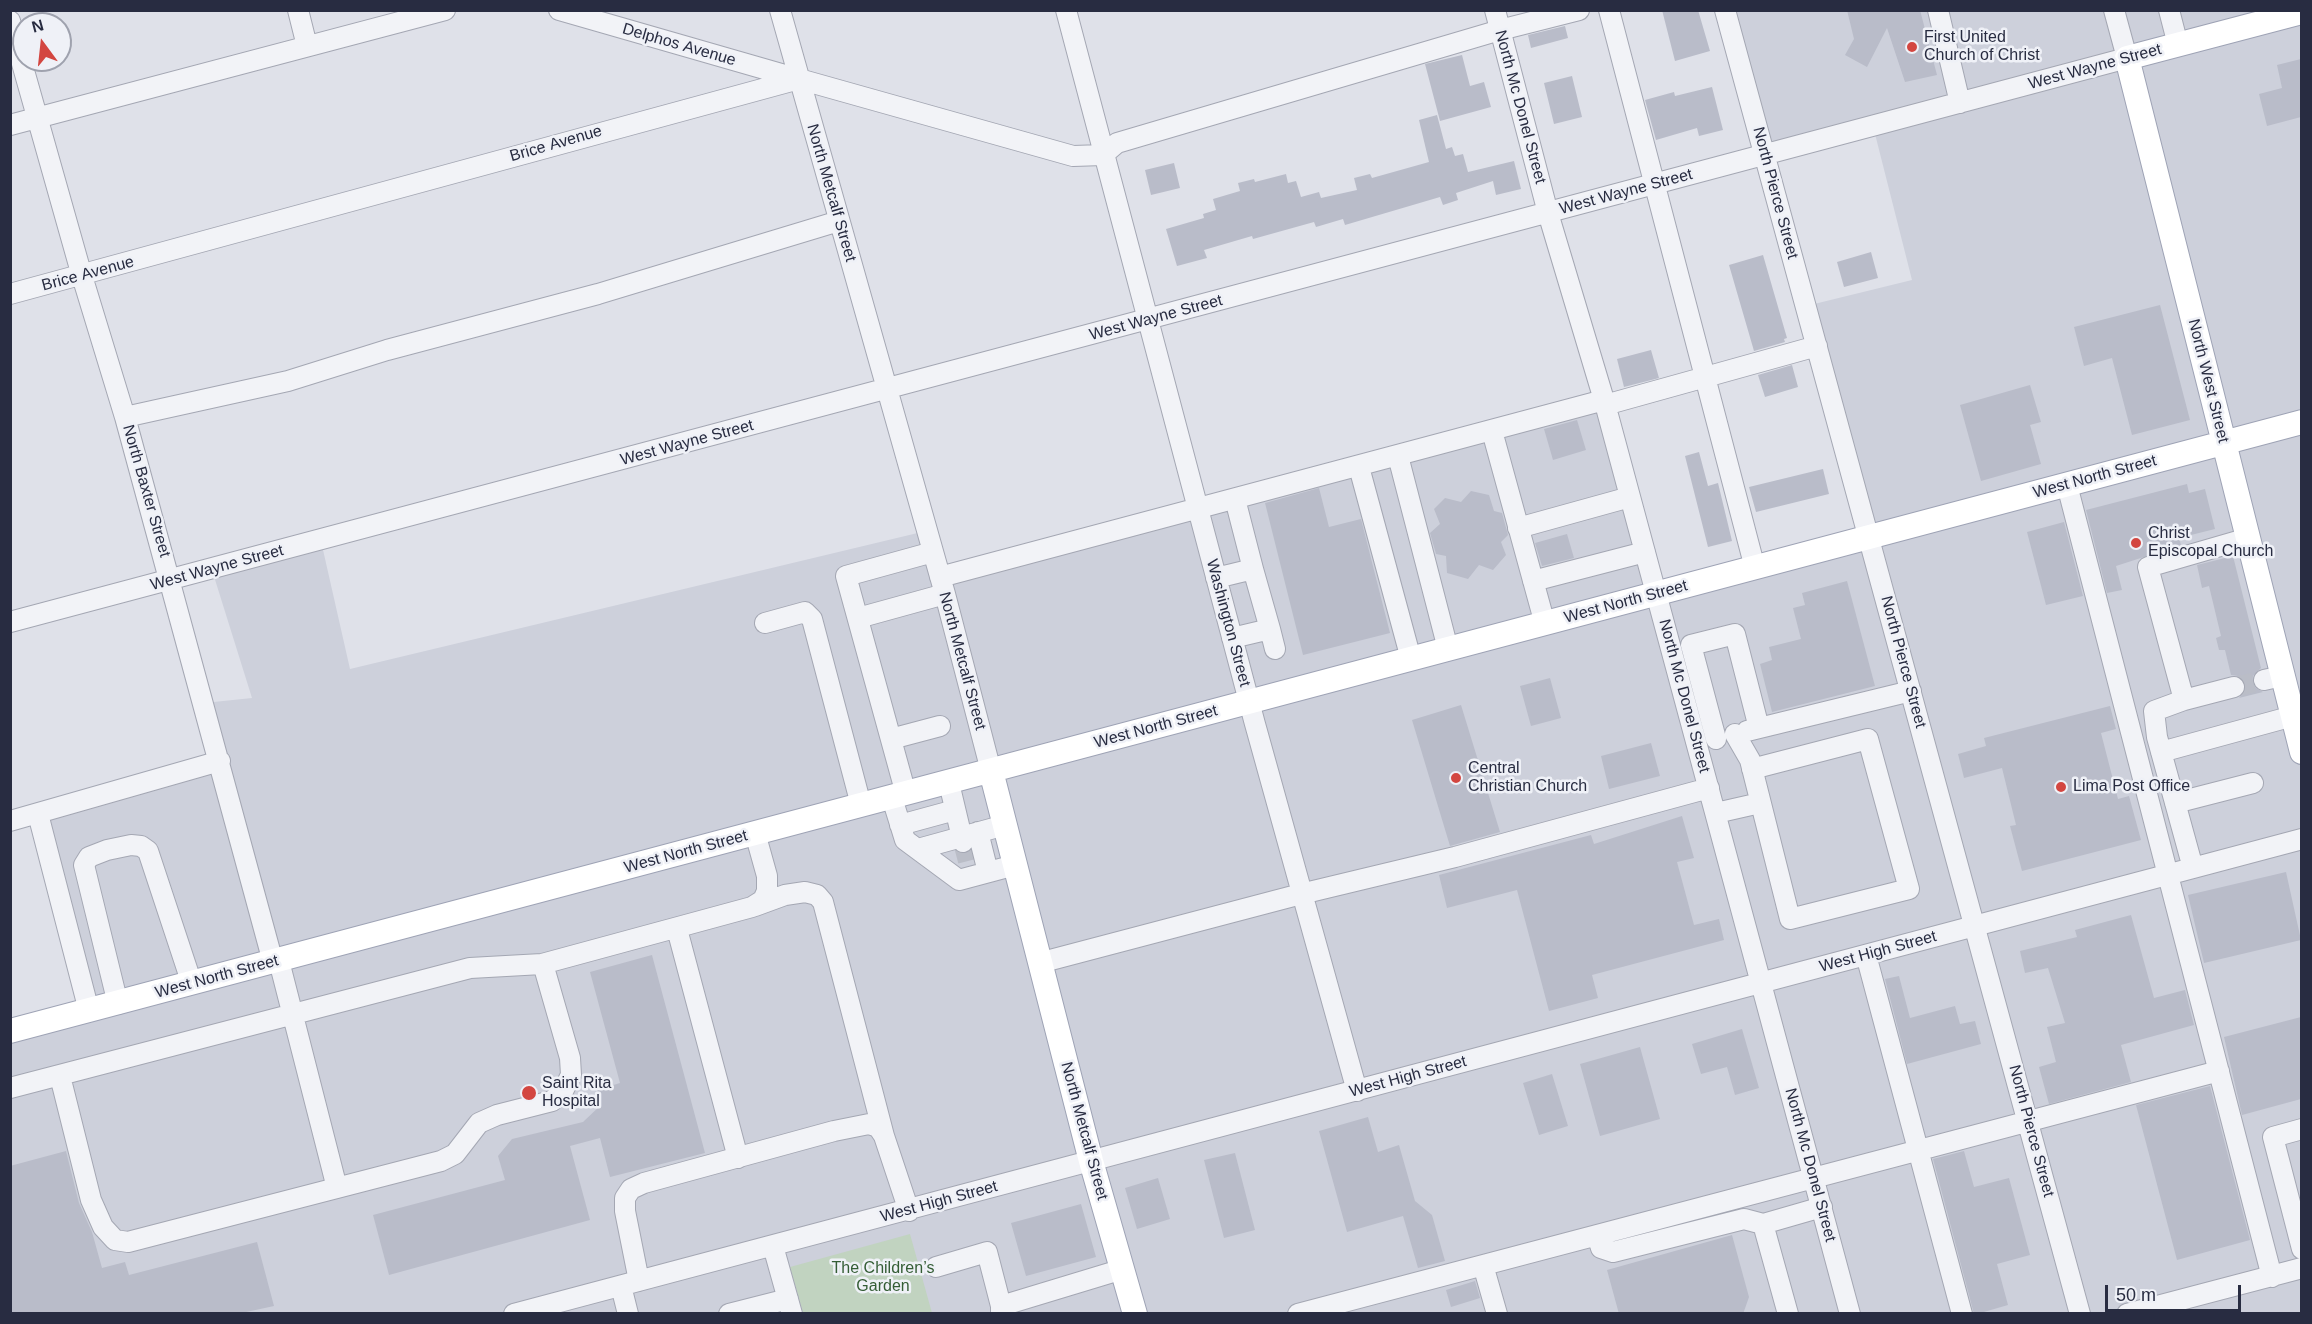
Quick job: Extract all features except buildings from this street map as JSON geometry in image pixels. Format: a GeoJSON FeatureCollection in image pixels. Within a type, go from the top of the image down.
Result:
{"type":"FeatureCollection","features":[{"type":"Feature","properties":{"kind":"main road","name":"West Wayne Street"},"geometry":{"type":"LineString","coordinates":[[2127,58],[2294,12]]}},
{"type":"Feature","properties":{"kind":"main road","name":"North West Street"},"geometry":{"type":"LineString","coordinates":[[2127,58],[2248,538],[2273,678],[2293,716],[2301,752]]}},
{"type":"Feature","properties":{"kind":"main road","name":"West North Street"},"geometry":{"type":"LineString","coordinates":[[10,1031],[2301,422]]}},
{"type":"Feature","properties":{"kind":"main road","name":"North Metcalf Street"},"geometry":{"type":"LineString","coordinates":[[991,771],[1091,1161],[1135,1314]]}},
{"type":"Feature","properties":{"kind":"street"},"geometry":{"type":"LineString","coordinates":[[298,10],[307,46]]}},
{"type":"Feature","properties":{"kind":"street"},"geometry":{"type":"LineString","coordinates":[[10,125],[445,10]]}},
{"type":"Feature","properties":{"kind":"street","name":"Delphos Avenue"},"geometry":{"type":"LineString","coordinates":[[559,10],[799,79]]}},
{"type":"Feature","properties":{"kind":"street","name":"North Metcalf Street"},"geometry":{"type":"LineString","coordinates":[[780,10],[933,552],[991,771]]}},
{"type":"Feature","properties":{"kind":"street","name":"Washington Street"},"geometry":{"type":"LineString","coordinates":[[1066,10],[1249,703],[1357,1091]]}},
{"type":"Feature","properties":{"kind":"street","name":"North Mc Donel Street"},"geometry":{"type":"LineString","coordinates":[[1495,10],[1548,213],[1605,402],[1656,594],[1716,739],[1709,788],[1850,1314]]}},
{"type":"Feature","properties":{"kind":"street"},"geometry":{"type":"LineString","coordinates":[[799,79],[1073,156],[1103,155],[1117,143],[1500,30],[1579,10]]}},
{"type":"Feature","properties":{"kind":"street"},"geometry":{"type":"LineString","coordinates":[[1609,10],[1755,568]]}},
{"type":"Feature","properties":{"kind":"street","name":"North Pierce Street"},"geometry":{"type":"LineString","coordinates":[[1725,10],[2080,1314]]}},
{"type":"Feature","properties":{"kind":"street"},"geometry":{"type":"LineString","coordinates":[[1938,10],[1960,103]]}},
{"type":"Feature","properties":{"kind":"street","name":"North West Street"},"geometry":{"type":"LineString","coordinates":[[2114,10],[2127,58]]}},
{"type":"Feature","properties":{"kind":"street"},"geometry":{"type":"LineString","coordinates":[[2169,10],[2178,45]]}},
{"type":"Feature","properties":{"kind":"street","name":"North Baxter Street"},"geometry":{"type":"LineString","coordinates":[[10,21],[82,276],[125,417],[293,1016],[337,1188]]}},
{"type":"Feature","properties":{"kind":"street","name":"West Wayne Street"},"geometry":{"type":"LineString","coordinates":[[10,622],[171,581],[2127,58]]}},
{"type":"Feature","properties":{"kind":"street","name":"Brice Avenue"},"geometry":{"type":"LineString","coordinates":[[10,294],[799,79]]}},
{"type":"Feature","properties":{"kind":"street"},"geometry":{"type":"LineString","coordinates":[[125,417],[288,381],[387,350],[598,294],[839,221]]}},
{"type":"Feature","properties":{"kind":"street"},"geometry":{"type":"LineString","coordinates":[[858,618],[942,585],[1198,509],[1817,346]]}},
{"type":"Feature","properties":{"kind":"street"},"geometry":{"type":"LineString","coordinates":[[1492,430],[1545,624]]}},
{"type":"Feature","properties":{"kind":"street"},"geometry":{"type":"LineString","coordinates":[[1398,456],[1448,649]]}},
{"type":"Feature","properties":{"kind":"street"},"geometry":{"type":"LineString","coordinates":[[1359,467],[1411,659]]}},
{"type":"Feature","properties":{"kind":"street"},"geometry":{"type":"LineString","coordinates":[[2067,484],[2272,1277]]}},
{"type":"Feature","properties":{"kind":"street"},"geometry":{"type":"LineString","coordinates":[[1518,528],[1630,497]]}},
{"type":"Feature","properties":{"kind":"street"},"geometry":{"type":"LineString","coordinates":[[1235,499],[1275,649]]}},
{"type":"Feature","properties":{"kind":"street"},"geometry":{"type":"LineString","coordinates":[[2184,700],[2148,567],[2248,538]]}},
{"type":"Feature","properties":{"kind":"street"},"geometry":{"type":"LineString","coordinates":[[933,552],[846,576],[891,739],[899,796],[900,825],[905,840],[959,880],[972,854],[1005,825]]}},
{"type":"Feature","properties":{"kind":"street"},"geometry":{"type":"LineString","coordinates":[[1533,581],[1645,552]]}},
{"type":"Feature","properties":{"kind":"street"},"geometry":{"type":"LineString","coordinates":[[1216,578],[1253,569]]}},
{"type":"Feature","properties":{"kind":"street"},"geometry":{"type":"LineString","coordinates":[[765,623],[805,612],[812,619],[861,806]]}},
{"type":"Feature","properties":{"kind":"street"},"geometry":{"type":"LineString","coordinates":[[1232,638],[1270,629]]}},
{"type":"Feature","properties":{"kind":"street"},"geometry":{"type":"LineString","coordinates":[[1752,769],[1868,739],[1909,889],[1790,919],[1752,769],[1716,739],[1691,645],[1736,634],[1759,728]]}},
{"type":"Feature","properties":{"kind":"street"},"geometry":{"type":"LineString","coordinates":[[2193,868],[2161,752],[2154,711],[2184,700],[2234,687]]}},
{"type":"Feature","properties":{"kind":"street"},"geometry":{"type":"LineString","coordinates":[[1716,739],[1911,691]]}},
{"type":"Feature","properties":{"kind":"street"},"geometry":{"type":"LineString","coordinates":[[2161,752],[2293,716]]}},
{"type":"Feature","properties":{"kind":"street"},"geometry":{"type":"LineString","coordinates":[[891,739],[940,726]]}},
{"type":"Feature","properties":{"kind":"street"},"geometry":{"type":"LineString","coordinates":[[10,821],[220,761]]}},
{"type":"Feature","properties":{"kind":"street"},"geometry":{"type":"LineString","coordinates":[[949,783],[955,810],[972,854]]}},
{"type":"Feature","properties":{"kind":"street"},"geometry":{"type":"LineString","coordinates":[[2175,803],[2253,783]]}},
{"type":"Feature","properties":{"kind":"street"},"geometry":{"type":"LineString","coordinates":[[1039,963],[1301,894],[1455,857],[1709,788]]}},
{"type":"Feature","properties":{"kind":"street"},"geometry":{"type":"LineString","coordinates":[[1716,813],[1760,803]]}},
{"type":"Feature","properties":{"kind":"street"},"geometry":{"type":"LineString","coordinates":[[900,825],[955,810]]}},
{"type":"Feature","properties":{"kind":"street"},"geometry":{"type":"LineString","coordinates":[[38,814],[89,1011]]}},
{"type":"Feature","properties":{"kind":"street"},"geometry":{"type":"LineString","coordinates":[[752,908],[763,900],[767,891],[767,876],[755,833]]}},
{"type":"Feature","properties":{"kind":"street","name":"West High Street"},"geometry":{"type":"LineString","coordinates":[[514,1314],[2301,839]]}},
{"type":"Feature","properties":{"kind":"street"},"geometry":{"type":"LineString","coordinates":[[118,1004],[84,865],[89,856],[107,850],[131,845],[141,846],[148,851],[192,984]]}},
{"type":"Feature","properties":{"kind":"street"},"geometry":{"type":"LineString","coordinates":[[918,849],[972,854],[1015,866]]}},
{"type":"Feature","properties":{"kind":"street"},"geometry":{"type":"LineString","coordinates":[[10,1088],[470,968],[543,964],[752,908],[785,895],[805,892],[817,895],[823,902],[885,1136],[909,1210]]}},
{"type":"Feature","properties":{"kind":"street"},"geometry":{"type":"LineString","coordinates":[[677,929],[738,1158]]}},
{"type":"Feature","properties":{"kind":"street"},"geometry":{"type":"LineString","coordinates":[[1866,955],[1962,1314]]}},
{"type":"Feature","properties":{"kind":"street"},"geometry":{"type":"LineString","coordinates":[[60,1076],[91,1200],[103,1227],[115,1240],[128,1242],[441,1161],[454,1154],[479,1123],[497,1115],[552,1101],[563,1091],[571,1075],[570,1058],[543,964]]}},
{"type":"Feature","properties":{"kind":"street"},"geometry":{"type":"LineString","coordinates":[[1299,1314],[2219,1071]]}},
{"type":"Feature","properties":{"kind":"street"},"geometry":{"type":"LineString","coordinates":[[628,1314],[630,1283],[625,1198],[631,1189],[644,1182],[869,1124],[878,1127],[885,1136]]}},
{"type":"Feature","properties":{"kind":"street"},"geometry":{"type":"LineString","coordinates":[[2301,1129],[2272,1137],[2301,1249]]}},
{"type":"Feature","properties":{"kind":"street"},"geometry":{"type":"LineString","coordinates":[[1597,1235],[1601,1248],[1613,1252],[1744,1219],[1763,1224],[1822,1207]]}},
{"type":"Feature","properties":{"kind":"street"},"geometry":{"type":"LineString","coordinates":[[1763,1224],[1788,1314]]}},
{"type":"Feature","properties":{"kind":"street"},"geometry":{"type":"LineString","coordinates":[[729,1314],[790,1306],[773,1246]]}},
{"type":"Feature","properties":{"kind":"street"},"geometry":{"type":"LineString","coordinates":[[936,1267],[987,1252],[1001,1310],[1123,1269]]}},
{"type":"Feature","properties":{"kind":"street"},"geometry":{"type":"LineString","coordinates":[[1484,1265],[1497,1314]]}},
{"type":"Feature","properties":{"kind":"street"},"geometry":{"type":"LineString","coordinates":[[2127,1314],[2195,1305],[2301,1268]]}},
{"type":"Feature","properties":{"kind":"shaded area"},"geometry":{"type":"Polygon","coordinates":[[[1725,11],[2301,11],[2301,1313],[11,1314],[11,1031],[89,1011],[38,814],[220,761],[204,703],[252,698],[212,570],[321,541],[350,669],[926,531],[938,573],[1604,400],[1656,594],[1869,537],[1806,306],[1912,280],[1873,126],[1765,155],[1725,11]]]}},
{"type":"Feature","properties":{"kind":"green space","name":"The Children’s Garden"},"geometry":{"type":"Polygon","coordinates":[[[910,1234],[932,1313],[803,1313],[790,1267],[910,1234]]]}},
{"type":"Feature","properties":{"kind":"tunnel"},"geometry":{"type":"LineString","coordinates":[[2234,687],[2264,680]]}},
{"type":"Feature","properties":{"kind":"tunnel"},"geometry":{"type":"LineString","coordinates":[[963,842],[968,861]]}},
{"type":"Feature","properties":{"kind":"place","name":"First United Church of Christ"},"geometry":{"type":"Point","coordinates":[1912,47]}},
{"type":"Feature","properties":{"kind":"place","name":"Christ Episcopal Church"},"geometry":{"type":"Point","coordinates":[2136,543]}},
{"type":"Feature","properties":{"kind":"place","name":"Central Christian Church"},"geometry":{"type":"Point","coordinates":[1456,778]}},
{"type":"Feature","properties":{"kind":"place","name":"Lima Post Office"},"geometry":{"type":"Point","coordinates":[2061,787]}},
{"type":"Feature","properties":{"kind":"place","name":"Saint Rita Hospital"},"geometry":{"type":"Point","coordinates":[529,1093]}}]}
